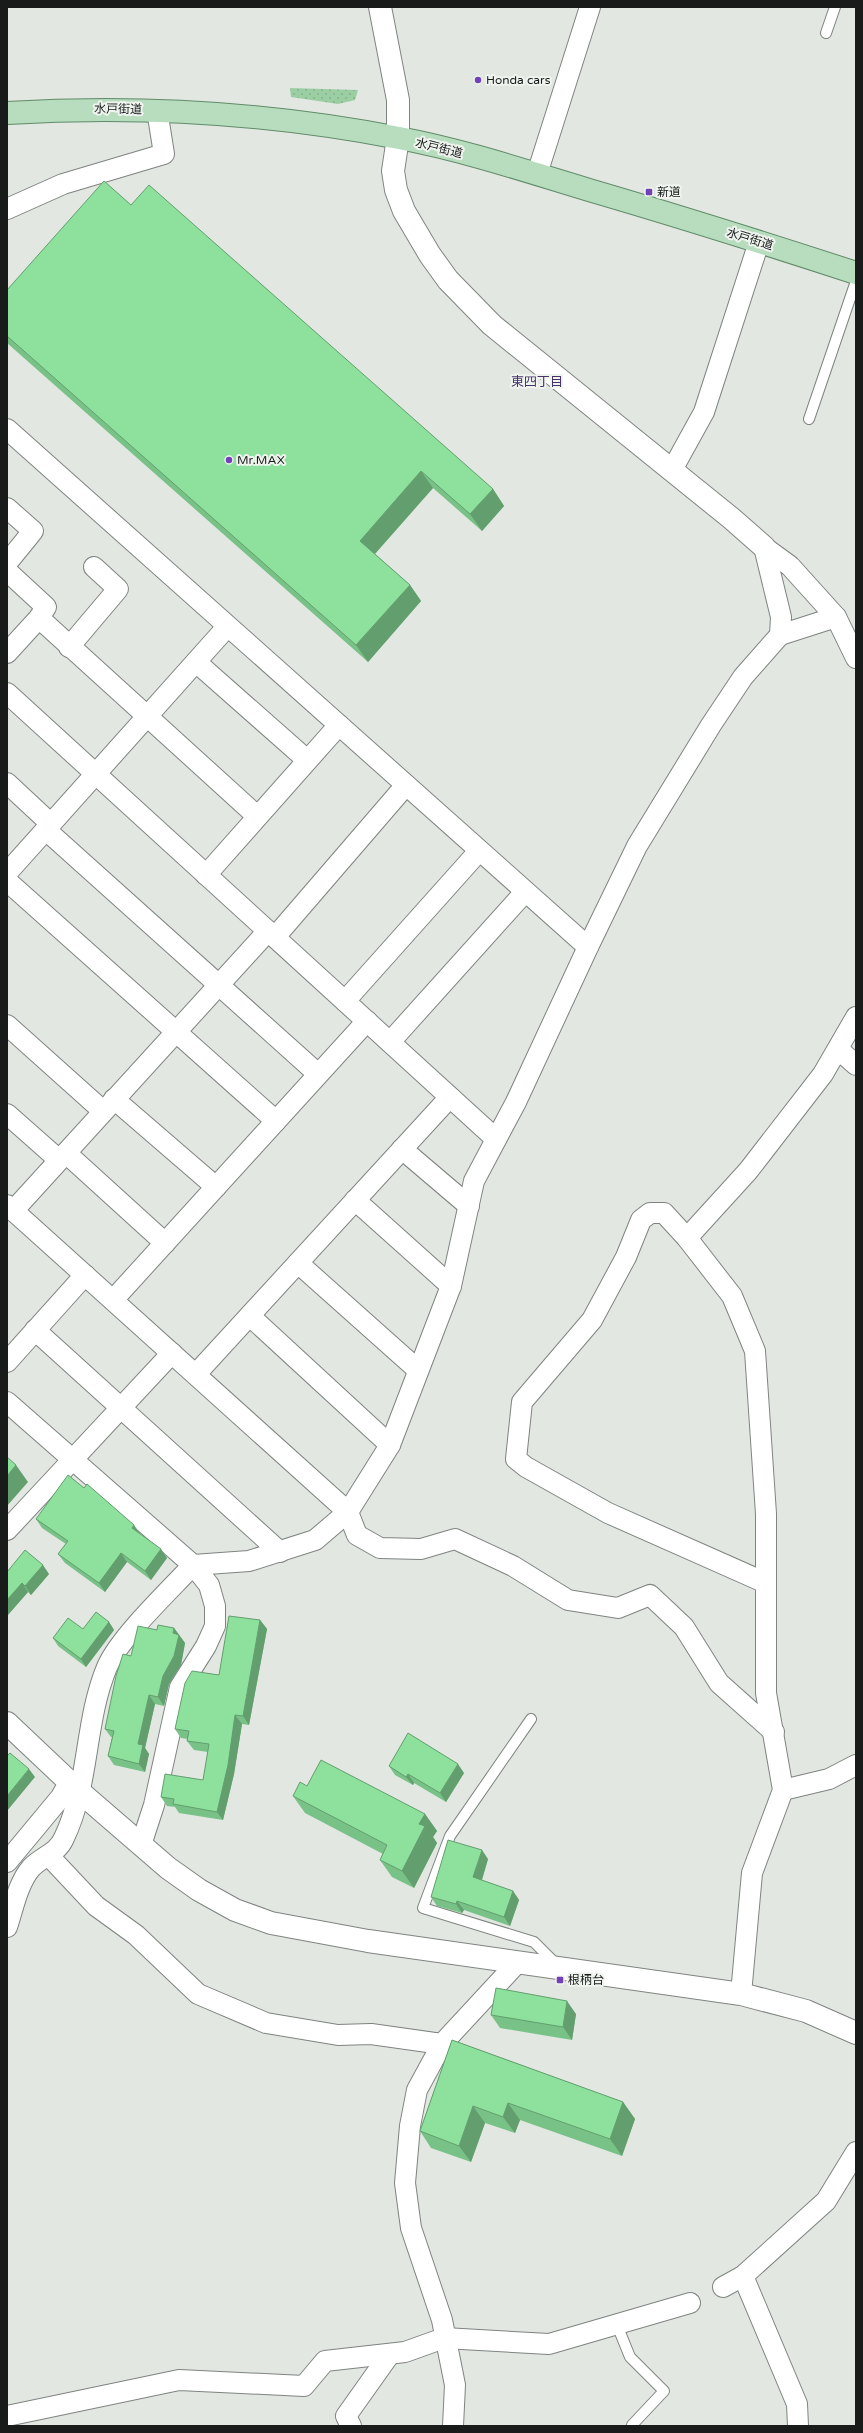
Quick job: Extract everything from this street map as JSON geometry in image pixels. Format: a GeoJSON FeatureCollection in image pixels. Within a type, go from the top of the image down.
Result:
{"type":"FeatureCollection","features":[{"type":"Feature","properties":{"kind":"main road","name":"水戸街道"},"geometry":{"type":"LineString","coordinates":[[7,113],[73,109],[157,110],[248,117],[398,138],[538,174],[856,272]]}},
{"type":"Feature","properties":{"kind":"street"},"geometry":{"type":"LineString","coordinates":[[380,7],[398,100],[398,138],[393,171],[396,190],[415,231],[448,280],[492,325],[672,470],[764,547],[790,566],[836,617],[856,658]]}},
{"type":"Feature","properties":{"kind":"street"},"geometry":{"type":"LineString","coordinates":[[538,174],[590,7]]}},
{"type":"Feature","properties":{"kind":"street"},"geometry":{"type":"LineString","coordinates":[[7,209],[63,184],[164,154],[157,110]]}},
{"type":"Feature","properties":{"kind":"street"},"geometry":{"type":"LineString","coordinates":[[672,470],[704,412],[759,242]]}},
{"type":"Feature","properties":{"kind":"street"},"geometry":{"type":"LineString","coordinates":[[7,429],[227,627],[588,947]]}},
{"type":"Feature","properties":{"kind":"street"},"geometry":{"type":"LineString","coordinates":[[7,508],[33,531],[7,562]]}},
{"type":"Feature","properties":{"kind":"street"},"geometry":{"type":"LineString","coordinates":[[764,547],[781,617],[780,635]]}},
{"type":"Feature","properties":{"kind":"street"},"geometry":{"type":"LineString","coordinates":[[69,647],[118,589],[94,567]]}},
{"type":"Feature","properties":{"kind":"street"},"geometry":{"type":"LineString","coordinates":[[7,571],[46,607],[39,618],[7,653]]}},
{"type":"Feature","properties":{"kind":"street"},"geometry":{"type":"LineString","coordinates":[[7,1927],[26,1875],[32,1867],[59,1848],[65,1837],[75,1787],[98,1692],[108,1666],[122,1643],[193,1565],[249,1561],[316,1540],[348,1512],[390,1445],[451,1286],[474,1181],[516,1102],[637,846],[674,783],[744,677],[780,635],[836,617]]}},
{"type":"Feature","properties":{"kind":"street"},"geometry":{"type":"LineString","coordinates":[[39,618],[146,718],[257,816]]}},
{"type":"Feature","properties":{"kind":"street"},"geometry":{"type":"LineString","coordinates":[[227,627],[8,874],[176,1031],[276,1121]]}},
{"type":"Feature","properties":{"kind":"street"},"geometry":{"type":"LineString","coordinates":[[196,662],[307,760]]}},
{"type":"Feature","properties":{"kind":"street"},"geometry":{"type":"LineString","coordinates":[[7,693],[496,1139]]}},
{"type":"Feature","properties":{"kind":"street"},"geometry":{"type":"LineString","coordinates":[[206,875],[339,725]]}},
{"type":"Feature","properties":{"kind":"street"},"geometry":{"type":"LineString","coordinates":[[7,783],[49,827],[218,985],[318,1074]]}},
{"type":"Feature","properties":{"kind":"street"},"geometry":{"type":"LineString","coordinates":[[406,785],[271,934],[218,985],[62,1157],[10,1208],[348,1512],[356,1535],[380,1548],[421,1549],[455,1539],[513,1566],[568,1600],[618,1608],[650,1595],[684,1627],[719,1683],[774,1732]]}},
{"type":"Feature","properties":{"kind":"street"},"geometry":{"type":"LineString","coordinates":[[345,1001],[479,851]]}},
{"type":"Feature","properties":{"kind":"street"},"geometry":{"type":"LineString","coordinates":[[390,1042],[525,892]]}},
{"type":"Feature","properties":{"kind":"street"},"geometry":{"type":"LineString","coordinates":[[687,1238],[748,1171],[823,1074],[856,1017]]}},
{"type":"Feature","properties":{"kind":"street"},"geometry":{"type":"LineString","coordinates":[[113,1300],[367,1021]]}},
{"type":"Feature","properties":{"kind":"street"},"geometry":{"type":"LineString","coordinates":[[7,1025],[216,1187]]}},
{"type":"Feature","properties":{"kind":"street"},"geometry":{"type":"LineString","coordinates":[[838,1049],[856,1065]]}},
{"type":"Feature","properties":{"kind":"street"},"geometry":{"type":"LineString","coordinates":[[196,1374],[450,1097]]}},
{"type":"Feature","properties":{"kind":"street"},"geometry":{"type":"LineString","coordinates":[[7,1114],[62,1157],[165,1243]]}},
{"type":"Feature","properties":{"kind":"street"},"geometry":{"type":"LineString","coordinates":[[402,1149],[469,1206]]}},
{"type":"Feature","properties":{"kind":"street"},"geometry":{"type":"LineString","coordinates":[[355,1200],[451,1286]]}},
{"type":"Feature","properties":{"kind":"street"},"geometry":{"type":"LineString","coordinates":[[741,1994],[752,1873],[782,1790],[774,1732],[766,1693],[766,1583],[766,1514],[755,1351],[732,1296],[687,1238],[664,1213],[650,1213],[641,1220],[626,1257],[592,1320],[522,1402],[516,1459],[526,1467],[608,1513],[766,1583]]}},
{"type":"Feature","properties":{"kind":"street"},"geometry":{"type":"LineString","coordinates":[[298,1263],[418,1370]]}},
{"type":"Feature","properties":{"kind":"street"},"geometry":{"type":"LineString","coordinates":[[7,1362],[85,1275]]}},
{"type":"Feature","properties":{"kind":"street"},"geometry":{"type":"LineString","coordinates":[[250,1316],[390,1445]]}},
{"type":"Feature","properties":{"kind":"street"},"geometry":{"type":"LineString","coordinates":[[36,1330],[280,1552]]}},
{"type":"Feature","properties":{"kind":"street"},"geometry":{"type":"LineString","coordinates":[[7,1530],[71,1459],[172,1353]]}},
{"type":"Feature","properties":{"kind":"street"},"geometry":{"type":"LineString","coordinates":[[7,1402],[193,1565],[209,1586],[215,1606],[215,1626],[206,1646],[180,1687],[154,1806],[141,1845]]}},
{"type":"Feature","properties":{"kind":"street"},"geometry":{"type":"LineString","coordinates":[[7,1723],[75,1787],[168,1868],[199,1890],[235,1910],[271,1923],[368,1941],[741,1994],[806,2011],[856,2033]]}},
{"type":"Feature","properties":{"kind":"street"},"geometry":{"type":"LineString","coordinates":[[782,1790],[828,1779],[856,1765]]}},
{"type":"Feature","properties":{"kind":"street"},"geometry":{"type":"LineString","coordinates":[[7,1862],[61,1797],[75,1787]]}},
{"type":"Feature","properties":{"kind":"street"},"geometry":{"type":"LineString","coordinates":[[49,1856],[96,1906],[136,1935],[198,1994],[266,2023],[338,2035],[371,2034],[442,2044]]}},
{"type":"Feature","properties":{"kind":"street"},"geometry":{"type":"LineString","coordinates":[[453,2426],[455,2385],[444,2338],[442,2320],[410,2228],[405,2183],[410,2126],[417,2090],[442,2044],[517,1963]]}},
{"type":"Feature","properties":{"kind":"street"},"geometry":{"type":"LineString","coordinates":[[723,2286],[742,2276],[826,2201],[856,2152]]}},
{"type":"Feature","properties":{"kind":"street"},"geometry":{"type":"LineString","coordinates":[[742,2276],[797,2404],[798,2426]]}},
{"type":"Feature","properties":{"kind":"street"},"geometry":{"type":"LineString","coordinates":[[7,2416],[179,2380],[304,2386],[325,2361],[405,2352],[444,2338],[549,2344],[690,2304]]}},
{"type":"Feature","properties":{"kind":"street"},"geometry":{"type":"LineString","coordinates":[[352,2426],[346,2416],[390,2354]]}},
{"type":"Feature","properties":{"kind":"lane"},"geometry":{"type":"LineString","coordinates":[[826,33],[835,7]]}},
{"type":"Feature","properties":{"kind":"lane"},"geometry":{"type":"LineString","coordinates":[[809,419],[856,281]]}},
{"type":"Feature","properties":{"kind":"lane"},"geometry":{"type":"LineString","coordinates":[[531,1719],[450,1836],[423,1908],[534,1942],[561,1969]]}},
{"type":"Feature","properties":{"kind":"lane"},"geometry":{"type":"LineString","coordinates":[[617,2325],[630,2357],[664,2391],[632,2425]]}},
{"type":"Feature","properties":{"kind":"green space"},"geometry":{"type":"Polygon","coordinates":[[[290,88],[358,90],[355,100],[338,104],[291,97],[290,88]]]}},
{"type":"Feature","properties":{"kind":"building"},"geometry":{"type":"Polygon","coordinates":[[[104,181],[131,205],[149,185],[493,489],[470,514],[421,471],[360,541],[410,585],[356,645],[7,336],[7,290],[104,181]]]}},
{"type":"Feature","properties":{"kind":"building"},"geometry":{"type":"Polygon","coordinates":[[[7,1457],[16,1465],[7,1476],[7,1457]]]}},
{"type":"Feature","properties":{"kind":"building"},"geometry":{"type":"Polygon","coordinates":[[[68,1475],[84,1488],[87,1484],[134,1525],[132,1528],[161,1549],[145,1571],[121,1553],[99,1583],[58,1554],[68,1541],[36,1519],[68,1475]]]}},
{"type":"Feature","properties":{"kind":"building"},"geometry":{"type":"Polygon","coordinates":[[[25,1550],[43,1565],[25,1586],[22,1583],[7,1600],[7,1572],[25,1550]]]}},
{"type":"Feature","properties":{"kind":"building"},"geometry":{"type":"Polygon","coordinates":[[[96,1612],[109,1622],[81,1659],[53,1638],[68,1618],[83,1629],[96,1612]]]}},
{"type":"Feature","properties":{"kind":"building"},"geometry":{"type":"Polygon","coordinates":[[[229,1616],[260,1620],[243,1716],[235,1715],[228,1765],[217,1812],[173,1804],[174,1799],[161,1797],[165,1774],[203,1780],[209,1744],[187,1741],[189,1731],[175,1729],[185,1683],[192,1671],[219,1675],[229,1616]]]}},
{"type":"Feature","properties":{"kind":"building"},"geometry":{"type":"Polygon","coordinates":[[[158,1625],[174,1628],[173,1633],[179,1635],[174,1656],[163,1676],[158,1697],[149,1695],[138,1744],[143,1745],[139,1764],[108,1756],[114,1731],[105,1729],[116,1676],[123,1654],[131,1656],[138,1626],[157,1630],[158,1625]]]}},
{"type":"Feature","properties":{"kind":"building"},"geometry":{"type":"Polygon","coordinates":[[[408,1733],[458,1764],[440,1793],[408,1774],[406,1777],[389,1766],[408,1733]]]}},
{"type":"Feature","properties":{"kind":"building"},"geometry":{"type":"Polygon","coordinates":[[[10,1753],[29,1769],[7,1796],[7,1756],[10,1753]]]}},
{"type":"Feature","properties":{"kind":"building"},"geometry":{"type":"Polygon","coordinates":[[[321,1760],[425,1814],[419,1824],[425,1826],[402,1871],[380,1860],[387,1845],[293,1796],[300,1782],[307,1786],[321,1760]]]}},
{"type":"Feature","properties":{"kind":"building"},"geometry":{"type":"Polygon","coordinates":[[[448,1840],[482,1850],[473,1877],[513,1891],[504,1917],[457,1901],[456,1904],[431,1897],[448,1840]]]}},
{"type":"Feature","properties":{"kind":"building"},"geometry":{"type":"Polygon","coordinates":[[[496,1988],[567,2001],[563,2027],[491,2015],[496,1988]]]}},
{"type":"Feature","properties":{"kind":"building"},"geometry":{"type":"Polygon","coordinates":[[[452,2040],[623,2102],[610,2139],[508,2103],[503,2117],[473,2106],[459,2146],[420,2131],[452,2040]]]}},
{"type":"Feature","properties":{"kind":"place","name":"Honda cars"},"geometry":{"type":"Point","coordinates":[478,80]}},
{"type":"Feature","properties":{"kind":"place","name":"新道"},"geometry":{"type":"Point","coordinates":[649,192]}},
{"type":"Feature","properties":{"kind":"place","name":"Mr.MAX"},"geometry":{"type":"Point","coordinates":[229,460]}},
{"type":"Feature","properties":{"kind":"place","name":"根柄台"},"geometry":{"type":"Point","coordinates":[560,1980]}},
{"type":"Feature","properties":{"kind":"district","name":"東四丁目"},"geometry":{"type":"Point","coordinates":[537,381]}}]}
